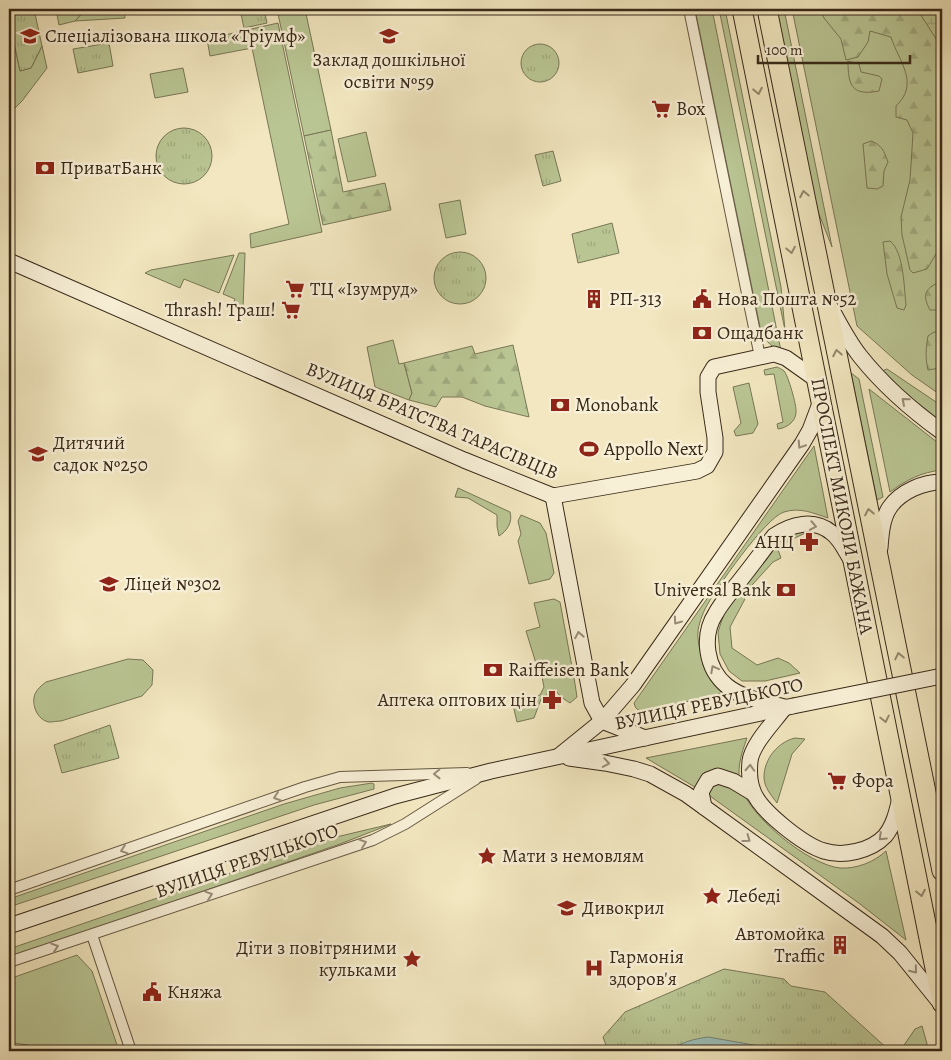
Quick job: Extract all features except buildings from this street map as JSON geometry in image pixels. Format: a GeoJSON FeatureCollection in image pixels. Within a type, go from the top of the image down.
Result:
{"type":"FeatureCollection","features":[{"type":"Feature","properties":{"kind":"highway","name":"ПРОСПЕКТ МИКОЛИ БАЖАНА"},"geometry":{"type":"LineString","coordinates":[[742,9],[942,1004]]}},
{"type":"Feature","properties":{"kind":"highway","name":"ПРОСПЕКТ МИКОЛИ БАЖАНА"},"geometry":{"type":"LineString","coordinates":[[767,9],[942,871]]}},
{"type":"Feature","properties":{"kind":"street"},"geometry":{"type":"LineString","coordinates":[[688,9],[760,357]]}},
{"type":"Feature","properties":{"kind":"street","name":"ВУЛИЦЯ БРАТСТВА ТАРАСІВЦІВ"},"geometry":{"type":"LineString","coordinates":[[9,261],[464,460],[553,496],[697,470],[707,466],[715,452],[715,438],[708,392],[708,377],[714,367],[774,354],[786,358],[817,380]]}},
{"type":"Feature","properties":{"kind":"street"},"geometry":{"type":"LineString","coordinates":[[826,298],[845,335],[860,357],[895,392],[942,432]]}},
{"type":"Feature","properties":{"kind":"street"},"geometry":{"type":"LineString","coordinates":[[558,757],[602,721],[633,685],[802,444],[810,430],[821,401]]}},
{"type":"Feature","properties":{"kind":"street"},"geometry":{"type":"LineString","coordinates":[[879,560],[882,531],[890,506],[908,492],[924,484],[942,482]]}},
{"type":"Feature","properties":{"kind":"street","name":"ВУЛИЦЯ БРАТСТВА ТАРАСІВЦІВ"},"geometry":{"type":"LineString","coordinates":[[553,496],[589,692],[592,703],[602,721]]}},
{"type":"Feature","properties":{"kind":"street"},"geometry":{"type":"LineString","coordinates":[[753,793],[749,777],[750,758],[756,746],[789,706],[754,700],[728,687],[718,676],[711,664],[708,650],[709,631],[715,613],[774,536],[796,524],[809,524],[831,532],[840,541],[853,564]]}},
{"type":"Feature","properties":{"kind":"street","name":"ВУЛИЦЯ РЕВУЦЬКОГО"},"geometry":{"type":"LineString","coordinates":[[9,926],[395,796],[485,772],[789,706],[942,676]]}},
{"type":"Feature","properties":{"kind":"street"},"geometry":{"type":"LineString","coordinates":[[602,721],[644,738]]}},
{"type":"Feature","properties":{"kind":"street"},"geometry":{"type":"LineString","coordinates":[[558,757],[605,763],[650,774],[686,794],[882,936],[900,953],[942,1004]]}},
{"type":"Feature","properties":{"kind":"street","name":"ВУЛИЦЯ РЕВУЦЬКОГО"},"geometry":{"type":"LineString","coordinates":[[9,890],[306,787],[340,777],[485,772]]}},
{"type":"Feature","properties":{"kind":"street","name":"ВУЛИЦЯ РЕВУЦЬКОГО"},"geometry":{"type":"LineString","coordinates":[[9,962],[373,840],[404,824],[485,772]]}},
{"type":"Feature","properties":{"kind":"street"},"geometry":{"type":"LineString","coordinates":[[704,807],[701,792],[708,780],[718,776],[733,781],[753,793],[777,821],[811,845],[825,851],[841,852],[869,848],[881,840],[895,818],[901,794]]}},
{"type":"Feature","properties":{"kind":"street"},"geometry":{"type":"LineString","coordinates":[[926,790],[935,808],[942,816]]}},
{"type":"Feature","properties":{"kind":"street"},"geometry":{"type":"LineString","coordinates":[[92,935],[132,1051]]}},
{"type":"Feature","properties":{"kind":"green space","name":"Спеціалізована школа «Тріумф»"},"geometry":{"type":"Polygon","coordinates":[[[9,9],[34,9],[42,46],[31,68],[20,71],[9,19],[9,9]]]}},
{"type":"Feature","properties":{"kind":"green space"},"geometry":{"type":"Polygon","coordinates":[[[56,9],[86,9],[75,21],[59,25],[56,9]]]}},
{"type":"Feature","properties":{"kind":"green space"},"geometry":{"type":"Polygon","coordinates":[[[86,9],[124,9],[125,18],[75,21],[86,9]]]}},
{"type":"Feature","properties":{"kind":"green space"},"geometry":{"type":"Polygon","coordinates":[[[240,9],[264,9],[267,23],[244,28],[240,9]]]}},
{"type":"Feature","properties":{"kind":"green space"},"geometry":{"type":"Polygon","coordinates":[[[277,9],[305,9],[331,130],[304,136],[277,9]]]}},
{"type":"Feature","properties":{"kind":"green space"},"geometry":{"type":"Polygon","coordinates":[[[695,9],[712,9],[781,351],[768,342],[760,327],[695,9]]]}},
{"type":"Feature","properties":{"kind":"green space"},"geometry":{"type":"Polygon","coordinates":[[[719,9],[725,9],[781,287],[785,330],[719,9]]]}},
{"type":"Feature","properties":{"kind":"green space"},"geometry":{"type":"Polygon","coordinates":[[[776,9],[784,9],[832,247],[817,209],[776,9]]]}},
{"type":"Feature","properties":{"kind":"green space"},"geometry":{"type":"Polygon","coordinates":[[[792,9],[942,9],[942,396],[912,375],[857,326],[792,9]]]}},
{"type":"Feature","properties":{"kind":"green space"},"geometry":{"type":"Polygon","coordinates":[[[820,9],[942,9],[942,115],[939,176],[942,187],[942,244],[927,269],[913,273],[910,270],[902,235],[901,217],[910,180],[913,133],[907,120],[896,117],[896,106],[906,89],[906,72],[891,37],[870,31],[868,42],[858,57],[846,60],[841,39],[824,18],[820,9]]]}},
{"type":"Feature","properties":{"kind":"green space"},"geometry":{"type":"Polygon","coordinates":[[[917,9],[942,9],[942,48],[917,9]]]}},
{"type":"Feature","properties":{"kind":"green space"},"geometry":{"type":"Polygon","coordinates":[[[9,19],[20,71],[31,68],[42,46],[47,68],[22,101],[9,114],[9,19]]]}},
{"type":"Feature","properties":{"kind":"green space"},"geometry":{"type":"Polygon","coordinates":[[[278,23],[322,232],[251,248],[250,234],[289,224],[252,48],[210,56],[207,39],[278,23]]]}},
{"type":"Feature","properties":{"kind":"green space"},"geometry":{"type":"Polygon","coordinates":[[[109,43],[113,66],[78,73],[73,49],[109,43]]]}},
{"type":"Feature","properties":{"kind":"green space"},"geometry":{"type":"Polygon","coordinates":[[[540,44],[554,49],[559,63],[554,77],[540,82],[526,77],[521,63],[526,49],[540,44]]]}},
{"type":"Feature","properties":{"kind":"green space"},"geometry":{"type":"Polygon","coordinates":[[[848,61],[859,64],[861,72],[879,76],[882,79],[879,91],[863,92],[853,87],[849,77],[848,61]]]}},
{"type":"Feature","properties":{"kind":"green space"},"geometry":{"type":"Polygon","coordinates":[[[183,68],[188,92],[155,98],[150,74],[183,68]]]}},
{"type":"Feature","properties":{"kind":"green space"},"geometry":{"type":"Polygon","coordinates":[[[184,128],[195,130],[204,136],[210,145],[212,156],[210,167],[204,176],[195,182],[184,184],[173,182],[164,176],[158,167],[156,156],[158,145],[164,136],[173,130],[184,128]]]}},
{"type":"Feature","properties":{"kind":"green space"},"geometry":{"type":"Polygon","coordinates":[[[331,130],[343,192],[385,183],[391,210],[323,225],[304,136],[331,130]]]}},
{"type":"Feature","properties":{"kind":"green space"},"geometry":{"type":"Polygon","coordinates":[[[366,132],[376,176],[348,182],[338,139],[366,132]]]}},
{"type":"Feature","properties":{"kind":"green space"},"geometry":{"type":"Polygon","coordinates":[[[871,141],[878,144],[888,162],[884,171],[883,186],[877,189],[867,188],[863,144],[871,141]]]}},
{"type":"Feature","properties":{"kind":"green space"},"geometry":{"type":"Polygon","coordinates":[[[553,151],[561,181],[543,186],[535,155],[553,151]]]}},
{"type":"Feature","properties":{"kind":"green space"},"geometry":{"type":"Polygon","coordinates":[[[460,200],[466,234],[446,238],[439,204],[460,200]]]}},
{"type":"Feature","properties":{"kind":"green space"},"geometry":{"type":"Polygon","coordinates":[[[612,223],[619,253],[578,263],[572,234],[612,223]]]}},
{"type":"Feature","properties":{"kind":"green space"},"geometry":{"type":"Polygon","coordinates":[[[890,241],[895,246],[901,262],[906,305],[904,310],[897,308],[887,274],[883,242],[890,241]]]}},
{"type":"Feature","properties":{"kind":"green space"},"geometry":{"type":"Polygon","coordinates":[[[455,252],[465,252],[474,256],[482,264],[486,278],[482,292],[474,300],[465,304],[455,304],[446,300],[438,292],[434,283],[434,273],[438,264],[446,256],[455,252]]]}},
{"type":"Feature","properties":{"kind":"green space"},"geometry":{"type":"Polygon","coordinates":[[[239,253],[245,253],[243,308],[241,310],[232,307],[235,299],[223,294],[239,253]]]}},
{"type":"Feature","properties":{"kind":"green space"},"geometry":{"type":"Polygon","coordinates":[[[234,255],[219,293],[184,279],[180,288],[145,273],[151,270],[234,255]]]}},
{"type":"Feature","properties":{"kind":"green space"},"geometry":{"type":"Polygon","coordinates":[[[942,281],[942,310],[930,310],[926,299],[927,292],[932,286],[942,281]]]}},
{"type":"Feature","properties":{"kind":"green space"},"geometry":{"type":"Polygon","coordinates":[[[934,332],[942,332],[942,366],[928,370],[926,357],[927,340],[928,336],[934,332]]]}},
{"type":"Feature","properties":{"kind":"green space"},"geometry":{"type":"Polygon","coordinates":[[[393,340],[399,364],[404,363],[412,393],[409,400],[375,387],[367,347],[393,340]]]}},
{"type":"Feature","properties":{"kind":"green space"},"geometry":{"type":"Polygon","coordinates":[[[513,345],[529,417],[485,406],[462,397],[442,397],[436,407],[409,400],[412,393],[404,363],[472,346],[475,354],[513,345]]]}},
{"type":"Feature","properties":{"kind":"green space"},"geometry":{"type":"Polygon","coordinates":[[[777,367],[784,371],[788,378],[796,409],[796,416],[790,424],[778,429],[777,424],[783,422],[774,374],[765,375],[764,370],[777,367]]]}},
{"type":"Feature","properties":{"kind":"green space"},"geometry":{"type":"Polygon","coordinates":[[[887,369],[942,406],[942,422],[883,373],[887,369]]]}},
{"type":"Feature","properties":{"kind":"green space"},"geometry":{"type":"Polygon","coordinates":[[[851,373],[859,379],[883,497],[877,500],[851,373]]]}},
{"type":"Feature","properties":{"kind":"green space"},"geometry":{"type":"Polygon","coordinates":[[[749,383],[758,424],[753,433],[736,436],[734,431],[741,423],[733,387],[749,383]]]}},
{"type":"Feature","properties":{"kind":"green space"},"geometry":{"type":"Polygon","coordinates":[[[869,389],[942,446],[942,470],[914,477],[890,492],[869,389]]]}},
{"type":"Feature","properties":{"kind":"green space"},"geometry":{"type":"Polygon","coordinates":[[[814,446],[828,518],[796,510],[784,512],[776,517],[753,540],[729,572],[710,600],[702,616],[698,634],[701,653],[710,674],[722,693],[649,711],[641,711],[634,703],[814,446]]]}},
{"type":"Feature","properties":{"kind":"green space"},"geometry":{"type":"Polygon","coordinates":[[[458,488],[510,512],[510,523],[505,532],[499,536],[497,515],[468,498],[455,497],[458,488]]]}},
{"type":"Feature","properties":{"kind":"green space"},"geometry":{"type":"Polygon","coordinates":[[[521,515],[540,523],[546,533],[554,573],[550,579],[529,584],[518,541],[521,534],[518,521],[521,515]]]}},
{"type":"Feature","properties":{"kind":"green space"},"geometry":{"type":"Polygon","coordinates":[[[799,530],[809,531],[777,547],[781,558],[773,562],[742,596],[745,599],[730,627],[732,648],[757,665],[778,658],[789,663],[800,673],[765,681],[742,681],[729,671],[720,654],[718,632],[726,607],[775,542],[799,530]]]}},
{"type":"Feature","properties":{"kind":"green space"},"geometry":{"type":"Polygon","coordinates":[[[554,599],[560,602],[572,667],[539,673],[526,631],[540,627],[534,603],[554,599]]]}},
{"type":"Feature","properties":{"kind":"green space"},"geometry":{"type":"Polygon","coordinates":[[[128,659],[143,660],[153,670],[152,685],[142,696],[61,721],[45,721],[38,715],[34,698],[37,690],[46,682],[128,659]]]}},
{"type":"Feature","properties":{"kind":"green space"},"geometry":{"type":"Polygon","coordinates":[[[573,671],[577,697],[570,703],[554,689],[541,699],[534,718],[517,722],[513,705],[540,695],[544,687],[542,677],[573,671]]]}},
{"type":"Feature","properties":{"kind":"green space"},"geometry":{"type":"Polygon","coordinates":[[[110,725],[119,758],[62,773],[54,745],[110,725]]]}},
{"type":"Feature","properties":{"kind":"green space"},"geometry":{"type":"Polygon","coordinates":[[[747,738],[740,762],[739,775],[741,787],[756,812],[782,838],[813,858],[827,865],[840,868],[865,864],[886,851],[906,940],[860,904],[710,796],[646,758],[747,738]]]}},
{"type":"Feature","properties":{"kind":"green space"},"geometry":{"type":"Polygon","coordinates":[[[795,738],[805,739],[792,754],[777,803],[765,784],[766,764],[778,747],[795,738]]]}},
{"type":"Feature","properties":{"kind":"green space"},"geometry":{"type":"Polygon","coordinates":[[[374,784],[374,789],[314,805],[9,907],[9,899],[284,804],[340,788],[374,784]]]}},
{"type":"Feature","properties":{"kind":"green space"},"geometry":{"type":"Polygon","coordinates":[[[391,824],[340,844],[9,958],[9,949],[332,838],[391,824]]]}},
{"type":"Feature","properties":{"kind":"green space"},"geometry":{"type":"Polygon","coordinates":[[[77,955],[92,971],[119,1051],[63,1051],[9,1042],[9,979],[77,955]]]}},
{"type":"Feature","properties":{"kind":"green space"},"geometry":{"type":"Polygon","coordinates":[[[724,969],[784,979],[791,986],[825,992],[890,1051],[608,1051],[603,1037],[625,1012],[724,969]]]}},
{"type":"Feature","properties":{"kind":"green space"},"geometry":{"type":"Polygon","coordinates":[[[922,1026],[929,1051],[900,1051],[915,1029],[922,1026]]]}},
{"type":"Feature","properties":{"kind":"water"},"geometry":{"type":"Polygon","coordinates":[[[708,1037],[785,1051],[670,1051],[688,1041],[708,1037]]]}},
{"type":"Feature","properties":{"kind":"place","name":"Спеціалізована школа «Тріумф»"},"geometry":{"type":"Point","coordinates":[30,36]}},
{"type":"Feature","properties":{"kind":"place","name":"Заклад дошкільної освіти №59"},"geometry":{"type":"Point","coordinates":[389,36]}},
{"type":"Feature","properties":{"kind":"place","name":"Box"},"geometry":{"type":"Point","coordinates":[661,109]}},
{"type":"Feature","properties":{"kind":"place","name":"ПриватБанк"},"geometry":{"type":"Point","coordinates":[45,168]}},
{"type":"Feature","properties":{"kind":"place","name":"ТЦ «Ізумруд»"},"geometry":{"type":"Point","coordinates":[295,289]}},
{"type":"Feature","properties":{"kind":"place","name":"РП-313"},"geometry":{"type":"Point","coordinates":[594,299]}},
{"type":"Feature","properties":{"kind":"place","name":"Нова Пошта №52"},"geometry":{"type":"Point","coordinates":[702,299]}},
{"type":"Feature","properties":{"kind":"place","name":"Thrash! Траш!"},"geometry":{"type":"Point","coordinates":[291,310]}},
{"type":"Feature","properties":{"kind":"place","name":"Ощадбанк"},"geometry":{"type":"Point","coordinates":[702,333]}},
{"type":"Feature","properties":{"kind":"place","name":"Monobank"},"geometry":{"type":"Point","coordinates":[560,405]}},
{"type":"Feature","properties":{"kind":"place","name":"Appollo Next"},"geometry":{"type":"Point","coordinates":[589,449]}},
{"type":"Feature","properties":{"kind":"place","name":"Дитячий садок №250"},"geometry":{"type":"Point","coordinates":[38,454]}},
{"type":"Feature","properties":{"kind":"place","name":"АНЦ"},"geometry":{"type":"Point","coordinates":[809,542]}},
{"type":"Feature","properties":{"kind":"place","name":"Ліцей №302"},"geometry":{"type":"Point","coordinates":[109,584]}},
{"type":"Feature","properties":{"kind":"place","name":"Universal Bank"},"geometry":{"type":"Point","coordinates":[786,590]}},
{"type":"Feature","properties":{"kind":"place","name":"Raiffeisen Bank"},"geometry":{"type":"Point","coordinates":[493,670]}},
{"type":"Feature","properties":{"kind":"place","name":"Аптека оптових цін"},"geometry":{"type":"Point","coordinates":[552,700]}},
{"type":"Feature","properties":{"kind":"place","name":"Фора"},"geometry":{"type":"Point","coordinates":[837,781]}},
{"type":"Feature","properties":{"kind":"place","name":"Мати з немовлям"},"geometry":{"type":"Point","coordinates":[487,856]}},
{"type":"Feature","properties":{"kind":"place","name":"Лебеді"},"geometry":{"type":"Point","coordinates":[712,896]}},
{"type":"Feature","properties":{"kind":"place","name":"Дивокрил"},"geometry":{"type":"Point","coordinates":[567,908]}},
{"type":"Feature","properties":{"kind":"place","name":"Автомойка Traffic"},"geometry":{"type":"Point","coordinates":[840,945]}},
{"type":"Feature","properties":{"kind":"place","name":"Діти з повітряними кульками"},"geometry":{"type":"Point","coordinates":[412,959]}},
{"type":"Feature","properties":{"kind":"place","name":"Гармонія здоров'я"},"geometry":{"type":"Point","coordinates":[594,968]}},
{"type":"Feature","properties":{"kind":"place","name":"Княжа"},"geometry":{"type":"Point","coordinates":[152,992]}}]}
